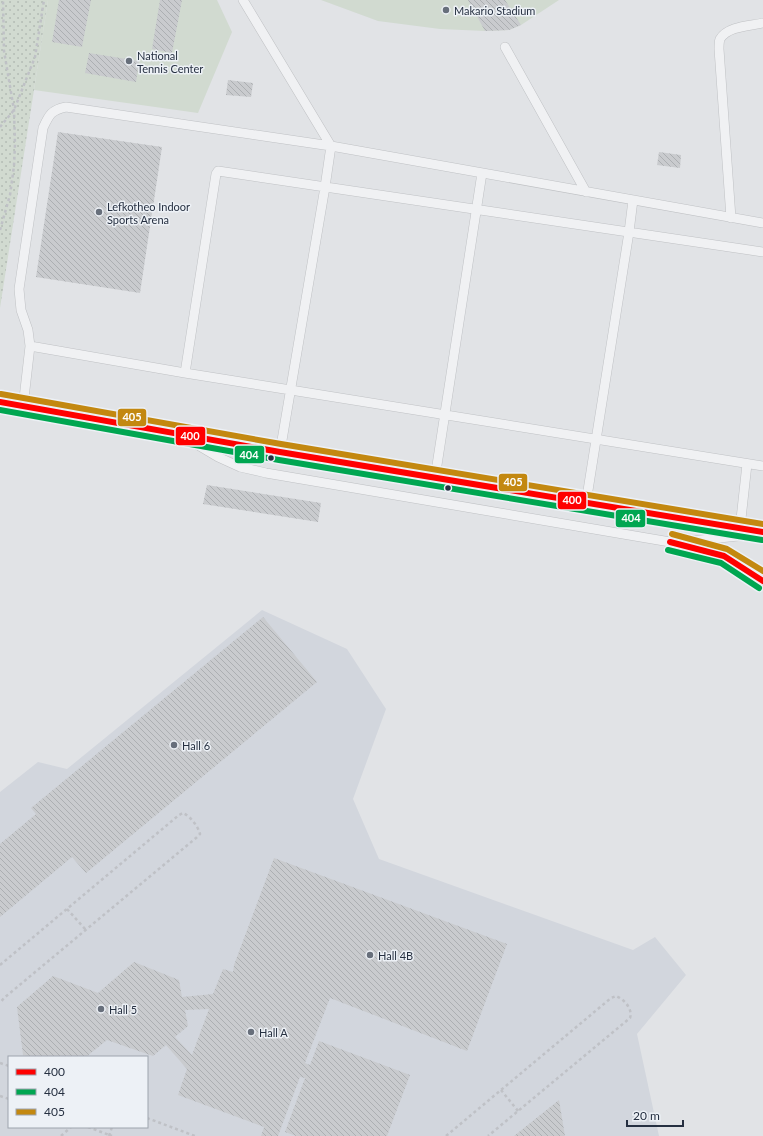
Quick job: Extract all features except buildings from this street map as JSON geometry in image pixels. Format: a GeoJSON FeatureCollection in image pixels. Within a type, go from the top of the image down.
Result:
{"type":"FeatureCollection","features":[{"type":"Feature","properties":{"kind":"main road"},"geometry":{"type":"LineString","coordinates":[[0,402],[280,452],[763,533]]}},
{"type":"Feature","properties":{"kind":"lane"},"geometry":{"type":"LineString","coordinates":[[243,0],[331,146],[280,452]]}},
{"type":"Feature","properties":{"kind":"lane"},"geometry":{"type":"LineString","coordinates":[[731,218],[719,49],[720,40],[732,29],[763,23]]}},
{"type":"Feature","properties":{"kind":"lane"},"geometry":{"type":"LineString","coordinates":[[505,47],[586,192]]}},
{"type":"Feature","properties":{"kind":"lane"},"geometry":{"type":"LineString","coordinates":[[23,407],[30,346],[28,330],[21,310],[19,289],[43,128],[49,116],[55,110],[66,107],[331,146],[763,223]]}},
{"type":"Feature","properties":{"kind":"lane"},"geometry":{"type":"LineString","coordinates":[[185,373],[216,174],[218,171],[763,252]]}},
{"type":"Feature","properties":{"kind":"lane"},"geometry":{"type":"LineString","coordinates":[[435,478],[482,173]]}},
{"type":"Feature","properties":{"kind":"lane"},"geometry":{"type":"LineString","coordinates":[[586,503],[633,200]]}},
{"type":"Feature","properties":{"kind":"lane"},"geometry":{"type":"LineString","coordinates":[[30,346],[185,373],[763,466]]}},
{"type":"Feature","properties":{"kind":"lane"},"geometry":{"type":"LineString","coordinates":[[179,434],[218,457],[240,467],[266,473],[676,543],[724,556],[763,581]]}},
{"type":"Feature","properties":{"kind":"lane"},"geometry":{"type":"LineString","coordinates":[[740,528],[747,464]]}},
{"type":"Feature","properties":{"kind":"lane"},"geometry":{"type":"LineString","coordinates":[[676,543],[763,533]]}},
{"type":"Feature","properties":{"kind":"path"},"geometry":{"type":"LineString","coordinates":[[0,230],[10,195],[15,144],[14,110],[4,51],[3,0]]}},
{"type":"Feature","properties":{"kind":"path"},"geometry":{"type":"LineString","coordinates":[[0,127],[14,110],[35,57],[44,0]]}},
{"type":"Feature","properties":{"kind":"path"},"geometry":{"type":"LineString","coordinates":[[0,964],[183,813],[188,815],[199,829],[199,836],[4,998],[0,1003]]}},
{"type":"Feature","properties":{"kind":"path"},"geometry":{"type":"LineString","coordinates":[[67,909],[86,930]]}},
{"type":"Feature","properties":{"kind":"path"},"geometry":{"type":"LineString","coordinates":[[446,1136],[611,998],[616,996],[619,997],[630,1009],[630,1018],[488,1136]]}},
{"type":"Feature","properties":{"kind":"path"},"geometry":{"type":"LineString","coordinates":[[501,1090],[518,1111]]}},
{"type":"Feature","properties":{"kind":"path"},"geometry":{"type":"LineString","coordinates":[[148,1118],[195,1136]]}},
{"type":"Feature","properties":{"kind":"path"},"geometry":{"type":"LineString","coordinates":[[61,1136],[70,1128]]}},
{"type":"Feature","properties":{"kind":"path"},"geometry":{"type":"LineString","coordinates":[[90,1128],[110,1136]]}},
{"type":"Feature","properties":{"kind":"shaded area"},"geometry":{"type":"Polygon","coordinates":[[[0,0],[48,0],[0,308],[0,0]]]}},
{"type":"Feature","properties":{"kind":"shaded area","name":"National Tennis Center"},"geometry":{"type":"Polygon","coordinates":[[[48,0],[217,0],[232,32],[198,113],[34,90],[48,0]]]}},
{"type":"Feature","properties":{"kind":"shaded area","name":"Makario Stadium"},"geometry":{"type":"Polygon","coordinates":[[[321,0],[559,0],[521,25],[509,30],[485,31],[440,29],[378,21],[321,0]]]}},
{"type":"Feature","properties":{"kind":"shaded area"},"geometry":{"type":"Polygon","coordinates":[[[262,610],[347,649],[386,709],[353,799],[379,859],[633,950],[655,937],[686,975],[637,1034],[659,1136],[0,1136],[0,792],[38,762],[67,769],[262,610]]]}},
{"type":"Feature","properties":{"kind":"transit line","name":"405"},"geometry":{"type":"LineString","coordinates":[[1,394],[281,444],[763,524]]}},
{"type":"Feature","properties":{"kind":"transit line","name":"400"},"geometry":{"type":"LineString","coordinates":[[0,402],[280,452],[763,532]]}},
{"type":"Feature","properties":{"kind":"transit line","name":"404"},"geometry":{"type":"LineString","coordinates":[[0,410],[279,460],[762,540]]}},
{"type":"Feature","properties":{"kind":"transit line","name":"405"},"geometry":{"type":"LineString","coordinates":[[672,534],[727,549],[763,571]]}},
{"type":"Feature","properties":{"kind":"transit line","name":"400"},"geometry":{"type":"LineString","coordinates":[[670,542],[724,556],[763,581]]}},
{"type":"Feature","properties":{"kind":"transit line","name":"404"},"geometry":{"type":"LineString","coordinates":[[668,550],[721,563],[759,588]]}},
{"type":"Feature","properties":{"kind":"place","name":"Makario Stadium"},"geometry":{"type":"Point","coordinates":[446,10]}},
{"type":"Feature","properties":{"kind":"place","name":"National Tennis Center"},"geometry":{"type":"Point","coordinates":[129,61]}},
{"type":"Feature","properties":{"kind":"place","name":"Lefkotheo Indoor Sports Arena"},"geometry":{"type":"Point","coordinates":[99,212]}},
{"type":"Feature","properties":{"kind":"place","name":"Hall 6"},"geometry":{"type":"Point","coordinates":[174,745]}},
{"type":"Feature","properties":{"kind":"place","name":"Hall 4B"},"geometry":{"type":"Point","coordinates":[370,955]}},
{"type":"Feature","properties":{"kind":"place","name":"Hall 5"},"geometry":{"type":"Point","coordinates":[101,1009]}},
{"type":"Feature","properties":{"kind":"place","name":"Hall A"},"geometry":{"type":"Point","coordinates":[251,1032]}}]}
